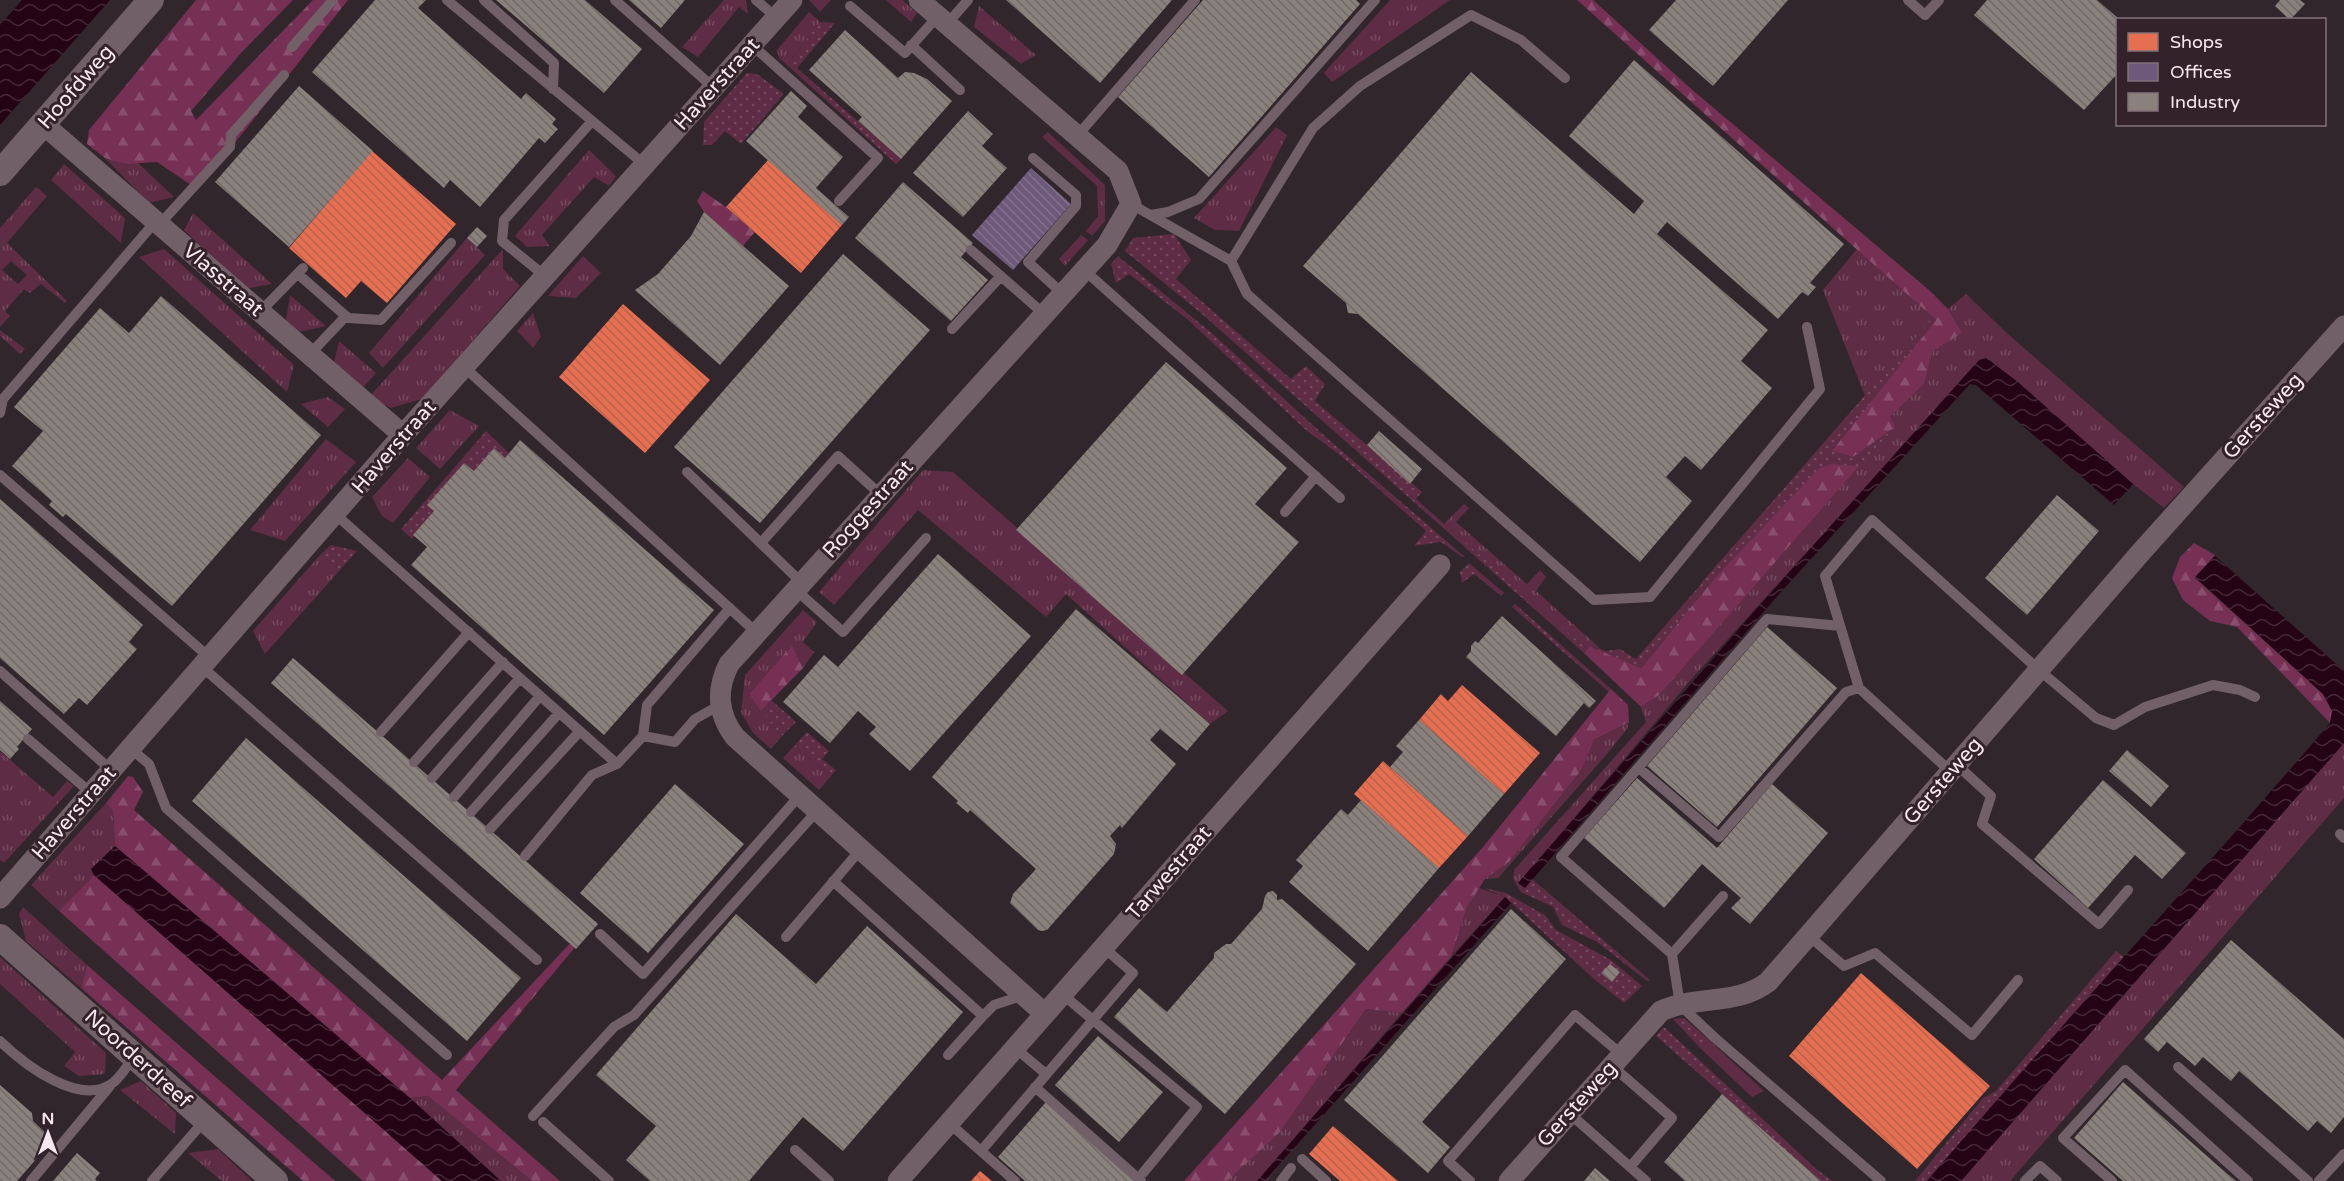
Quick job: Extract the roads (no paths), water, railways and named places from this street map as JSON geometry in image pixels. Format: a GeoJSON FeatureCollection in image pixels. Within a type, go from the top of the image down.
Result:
{"type":"FeatureCollection","features":[{"type":"Feature","properties":{"kind":"street","name":"Hoofdweg"},"geometry":{"type":"LineString","coordinates":[[0,173],[152,0]]}},
{"type":"Feature","properties":{"kind":"street","name":"Haverstraat"},"geometry":{"type":"LineString","coordinates":[[0,898],[403,435],[792,0]]}},
{"type":"Feature","properties":{"kind":"street"},"geometry":{"type":"LineString","coordinates":[[919,0],[1118,171],[1131,204]]}},
{"type":"Feature","properties":{"kind":"street","name":"Vlasstraat"},"geometry":{"type":"LineString","coordinates":[[43,124],[403,435]]}},
{"type":"Feature","properties":{"kind":"street","name":"Roggestraat"},"geometry":{"type":"LineString","coordinates":[[720,705],[720,690],[729,664],[1107,245],[1131,204]]}},
{"type":"Feature","properties":{"kind":"street","name":"Gersteweg"},"geometry":{"type":"LineString","coordinates":[[1509,1181],[1661,1011],[1680,1005],[1755,992],[1768,982],[2142,551],[2344,326]]}},
{"type":"Feature","properties":{"kind":"street","name":"Tarwestraat"},"geometry":{"type":"LineString","coordinates":[[898,1181],[1440,565]]}},
{"type":"Feature","properties":{"kind":"street"},"geometry":{"type":"LineString","coordinates":[[720,705],[728,727],[735,737],[1045,1014]]}},
{"type":"Feature","properties":{"kind":"street","name":"Noorderdreef"},"geometry":{"type":"LineString","coordinates":[[0,937],[275,1181]]}},
{"type":"Feature","properties":{"kind":"lane"},"geometry":{"type":"LineString","coordinates":[[292,47],[333,0]]}},
{"type":"Feature","properties":{"kind":"lane"},"geometry":{"type":"LineString","coordinates":[[447,0],[645,165]]}},
{"type":"Feature","properties":{"kind":"lane"},"geometry":{"type":"LineString","coordinates":[[484,0],[554,63],[553,89]]}},
{"type":"Feature","properties":{"kind":"lane"},"geometry":{"type":"LineString","coordinates":[[615,0],[714,88]]}},
{"type":"Feature","properties":{"kind":"lane"},"geometry":{"type":"LineString","coordinates":[[756,0],[777,18]]}},
{"type":"Feature","properties":{"kind":"lane"},"geometry":{"type":"LineString","coordinates":[[850,6],[905,53],[968,0]]}},
{"type":"Feature","properties":{"kind":"lane"},"geometry":{"type":"LineString","coordinates":[[1077,136],[1195,0]]}},
{"type":"Feature","properties":{"kind":"lane"},"geometry":{"type":"LineString","coordinates":[[1151,215],[1168,212],[1199,199],[1375,0]]}},
{"type":"Feature","properties":{"kind":"lane"},"geometry":{"type":"LineString","coordinates":[[1908,0],[1925,15],[1939,0]]}},
{"type":"Feature","properties":{"kind":"lane"},"geometry":{"type":"LineString","coordinates":[[1231,261],[1313,128],[1360,86],[1471,15],[1521,40],[1565,78]]}},
{"type":"Feature","properties":{"kind":"lane"},"geometry":{"type":"LineString","coordinates":[[752,45],[878,158],[839,201]]}},
{"type":"Feature","properties":{"kind":"lane"},"geometry":{"type":"LineString","coordinates":[[912,45],[960,90]]}},
{"type":"Feature","properties":{"kind":"lane"},"geometry":{"type":"LineString","coordinates":[[0,413],[3,399],[157,223],[230,147],[231,135],[284,75]]}},
{"type":"Feature","properties":{"kind":"lane"},"geometry":{"type":"LineString","coordinates":[[545,276],[502,241],[504,220],[592,121]]}},
{"type":"Feature","properties":{"kind":"lane"},"geometry":{"type":"LineString","coordinates":[[1033,158],[1076,195],[1076,206],[1028,262],[1063,294]]}},
{"type":"Feature","properties":{"kind":"lane"},"geometry":{"type":"LineString","coordinates":[[1131,204],[1231,261],[1247,294],[1594,600],[1650,597],[1820,389],[1807,327]]}},
{"type":"Feature","properties":{"kind":"lane"},"geometry":{"type":"LineString","coordinates":[[260,312],[300,271],[346,316],[381,320],[451,243]]}},
{"type":"Feature","properties":{"kind":"lane"},"geometry":{"type":"LineString","coordinates":[[971,250],[1044,314]]}},
{"type":"Feature","properties":{"kind":"lane"},"geometry":{"type":"LineString","coordinates":[[1084,270],[1340,498]]}},
{"type":"Feature","properties":{"kind":"lane"},"geometry":{"type":"LineString","coordinates":[[952,330],[1000,276]]}},
{"type":"Feature","properties":{"kind":"lane"},"geometry":{"type":"LineString","coordinates":[[309,355],[346,316]]}},
{"type":"Feature","properties":{"kind":"lane"},"geometry":{"type":"LineString","coordinates":[[464,367],[757,633]]}},
{"type":"Feature","properties":{"kind":"lane"},"geometry":{"type":"LineString","coordinates":[[761,543],[838,456],[881,495]]}},
{"type":"Feature","properties":{"kind":"lane"},"geometry":{"type":"LineString","coordinates":[[687,472],[761,543],[843,632],[926,538]]}},
{"type":"Feature","properties":{"kind":"lane"},"geometry":{"type":"LineString","coordinates":[[0,475],[537,960]]}},
{"type":"Feature","properties":{"kind":"lane"},"geometry":{"type":"LineString","coordinates":[[1285,512],[1316,476]]}},
{"type":"Feature","properties":{"kind":"lane"},"geometry":{"type":"LineString","coordinates":[[334,514],[617,764]]}},
{"type":"Feature","properties":{"kind":"lane"},"geometry":{"type":"LineString","coordinates":[[2128,890],[2099,924],[1982,824],[1991,796],[1859,688],[1825,576],[1872,520],[2096,718],[2114,725],[2145,707],[2213,685],[2240,690],[2255,697]]}},
{"type":"Feature","properties":{"kind":"lane"},"geometry":{"type":"LineString","coordinates":[[525,856],[592,775],[617,764],[643,736],[647,705],[730,608]]}},
{"type":"Feature","properties":{"kind":"lane"},"geometry":{"type":"LineString","coordinates":[[1840,626],[1767,619],[1561,857],[1672,954],[1680,1005],[1881,1181]]}},
{"type":"Feature","properties":{"kind":"lane"},"geometry":{"type":"LineString","coordinates":[[381,732],[469,632]]}},
{"type":"Feature","properties":{"kind":"lane"},"geometry":{"type":"LineString","coordinates":[[414,762],[502,662]]}},
{"type":"Feature","properties":{"kind":"lane"},"geometry":{"type":"LineString","coordinates":[[0,671],[111,770]]}},
{"type":"Feature","properties":{"kind":"lane"},"geometry":{"type":"LineString","coordinates":[[432,778],[520,678]]}},
{"type":"Feature","properties":{"kind":"lane"},"geometry":{"type":"LineString","coordinates":[[1639,768],[1719,837],[1846,692],[1859,688]]}},
{"type":"Feature","properties":{"kind":"lane"},"geometry":{"type":"LineString","coordinates":[[454,797],[540,696]]}},
{"type":"Feature","properties":{"kind":"lane"},"geometry":{"type":"LineString","coordinates":[[643,736],[675,742],[695,719],[720,705]]}},
{"type":"Feature","properties":{"kind":"lane"},"geometry":{"type":"LineString","coordinates":[[471,812],[559,713]]}},
{"type":"Feature","properties":{"kind":"lane"},"geometry":{"type":"LineString","coordinates":[[490,829],[580,731]]}},
{"type":"Feature","properties":{"kind":"lane"},"geometry":{"type":"LineString","coordinates":[[28,739],[91,793]]}},
{"type":"Feature","properties":{"kind":"lane"},"geometry":{"type":"LineString","coordinates":[[130,748],[149,764],[166,808],[447,1054]]}},
{"type":"Feature","properties":{"kind":"lane"},"geometry":{"type":"LineString","coordinates":[[600,934],[643,975],[800,795]]}},
{"type":"Feature","properties":{"kind":"lane"},"geometry":{"type":"LineString","coordinates":[[609,1181],[538,1119],[614,1026],[634,1015],[818,811]]}},
{"type":"Feature","properties":{"kind":"lane"},"geometry":{"type":"LineString","coordinates":[[786,937],[861,849]]}},
{"type":"Feature","properties":{"kind":"lane"},"geometry":{"type":"LineString","coordinates":[[833,881],[983,1016]]}},
{"type":"Feature","properties":{"kind":"lane"},"geometry":{"type":"LineString","coordinates":[[1672,954],[1723,896]]}},
{"type":"Feature","properties":{"kind":"lane"},"geometry":{"type":"LineString","coordinates":[[1809,936],[1844,966],[1875,953],[1972,1035],[2018,980]]}},
{"type":"Feature","properties":{"kind":"lane"},"geometry":{"type":"LineString","coordinates":[[981,1151],[1133,973],[1103,947]]}},
{"type":"Feature","properties":{"kind":"lane"},"geometry":{"type":"LineString","coordinates":[[1035,1087],[1142,1177],[1197,1107],[1062,994]]}},
{"type":"Feature","properties":{"kind":"lane"},"geometry":{"type":"LineString","coordinates":[[948,1054],[994,1005],[1024,995]]}},
{"type":"Feature","properties":{"kind":"lane"},"geometry":{"type":"LineString","coordinates":[[1470,1181],[1448,1161],[1575,1015],[1672,1118],[1630,1167]]}},
{"type":"Feature","properties":{"kind":"lane"},"geometry":{"type":"LineString","coordinates":[[0,1041],[44,1075],[67,1087],[93,1091],[113,1083]]}},
{"type":"Feature","properties":{"kind":"lane"},"geometry":{"type":"LineString","coordinates":[[1015,1048],[1046,1074]]}},
{"type":"Feature","properties":{"kind":"lane"},"geometry":{"type":"LineString","coordinates":[[32,1181],[134,1056]]}},
{"type":"Feature","properties":{"kind":"lane"},"geometry":{"type":"LineString","coordinates":[[2178,1067],[2308,1181]]}},
{"type":"Feature","properties":{"kind":"lane"},"geometry":{"type":"LineString","coordinates":[[2112,1181],[2063,1138],[2125,1070],[2248,1181]]}},
{"type":"Feature","properties":{"kind":"lane"},"geometry":{"type":"LineString","coordinates":[[1569,1113],[1646,1181]]}},
{"type":"Feature","properties":{"kind":"lane"},"geometry":{"type":"LineString","coordinates":[[152,1181],[205,1119]]}},
{"type":"Feature","properties":{"kind":"lane"},"geometry":{"type":"LineString","coordinates":[[949,1123],[1015,1181]]}},
{"type":"Feature","properties":{"kind":"lane"},"geometry":{"type":"LineString","coordinates":[[795,1150],[829,1181]]}},
{"type":"Feature","properties":{"kind":"lane"},"geometry":{"type":"LineString","coordinates":[[2319,1181],[2344,1154]]}},
{"type":"Feature","properties":{"kind":"lane"},"geometry":{"type":"LineString","coordinates":[[1302,1159],[1326,1181]]}},
{"type":"Feature","properties":{"kind":"lane"},"geometry":{"type":"LineString","coordinates":[[2025,1181],[2040,1166],[2057,1181]]}},
{"type":"Feature","properties":{"kind":"lane"},"geometry":{"type":"LineString","coordinates":[[1281,1181],[1292,1168]]}},
{"type":"Feature","properties":{"kind":"water"},"geometry":{"type":"Polygon","coordinates":[[[22,0],[110,0],[0,125],[0,25],[22,0]]]}},
{"type":"Feature","properties":{"kind":"water"},"geometry":{"type":"Polygon","coordinates":[[[1986,358],[2018,382],[2133,484],[2114,505],[1976,385],[1970,384],[1780,593],[1525,888],[1518,883],[1758,607],[1979,360],[1986,358]]]}},
{"type":"Feature","properties":{"kind":"water"},"geometry":{"type":"Polygon","coordinates":[[[2215,556],[2344,671],[2344,743],[1961,1181],[1927,1181],[2330,723],[2332,711],[2323,694],[2195,577],[2215,556]]]}},
{"type":"Feature","properties":{"kind":"water"},"geometry":{"type":"Polygon","coordinates":[[[115,846],[410,1098],[501,1181],[442,1181],[94,875],[91,869],[115,846]]]}},
{"type":"Feature","properties":{"kind":"water"},"geometry":{"type":"Polygon","coordinates":[[[1505,897],[1511,903],[1491,926],[1265,1181],[1257,1181],[1505,897]]]}}]}
